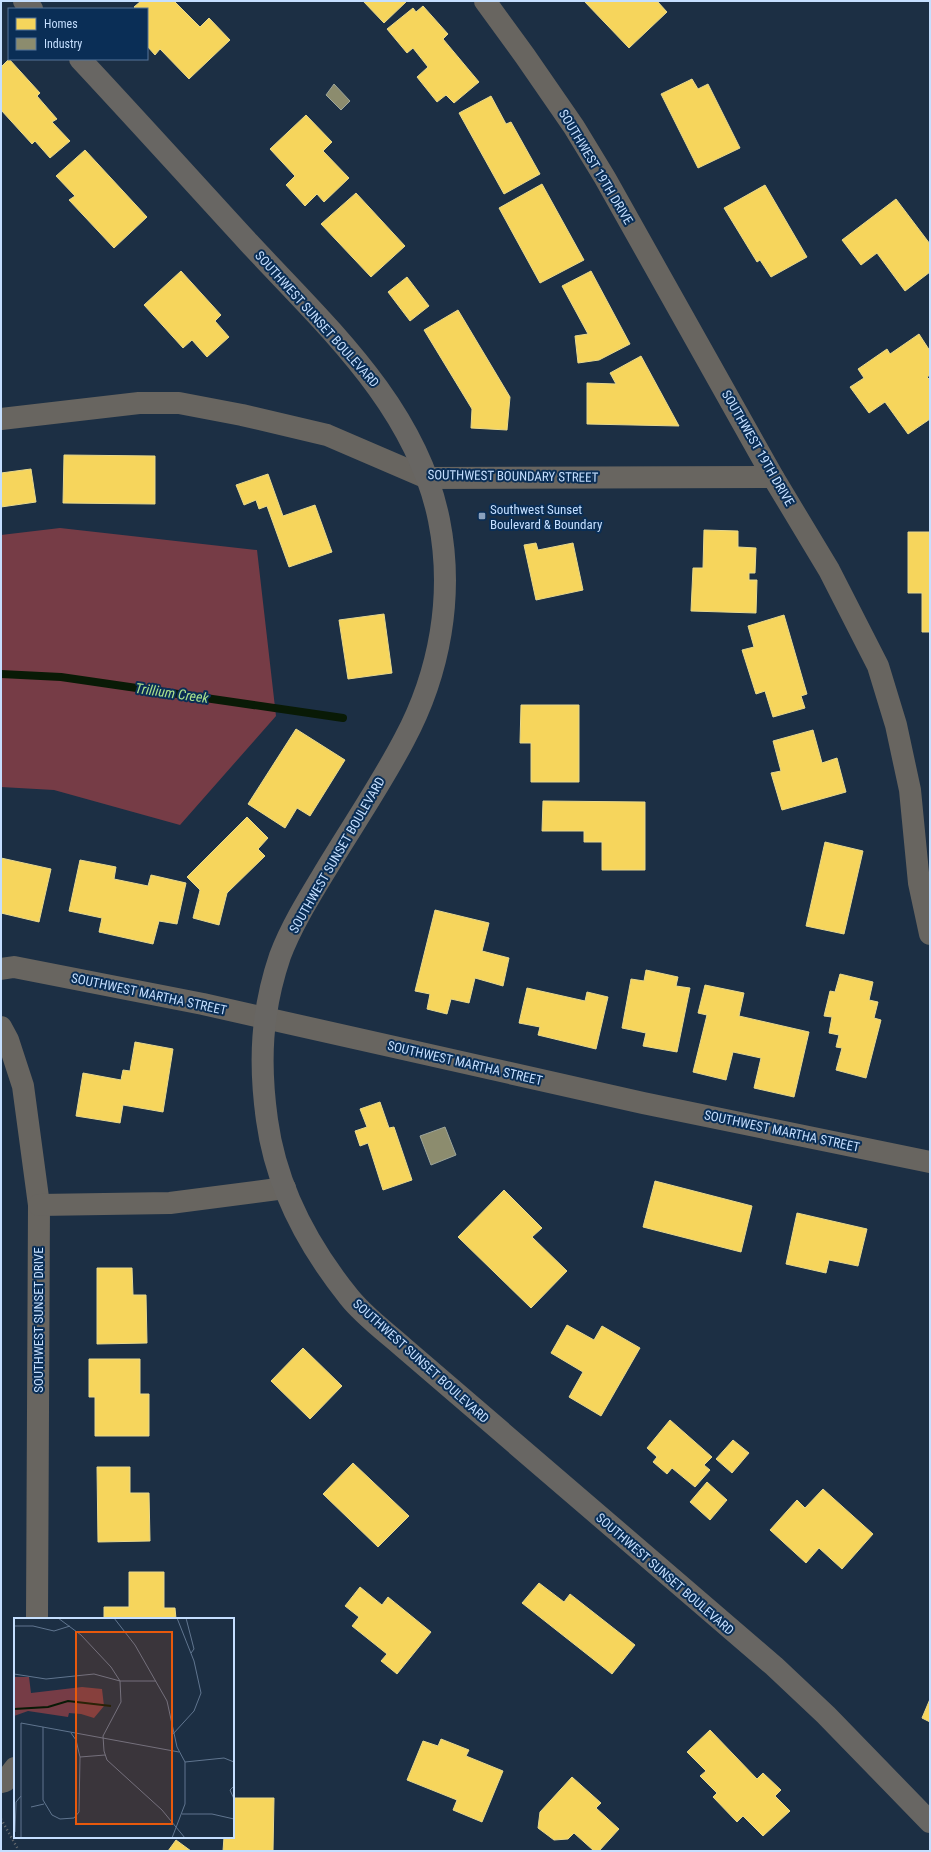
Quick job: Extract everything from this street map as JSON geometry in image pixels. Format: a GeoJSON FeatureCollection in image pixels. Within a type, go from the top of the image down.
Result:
{"type":"FeatureCollection","features":[{"type":"Feature","properties":{"kind":"street","name":"SOUTHWEST 19TH DRIVE"},"geometry":{"type":"LineString","coordinates":[[485,1],[560,108],[605,178],[773,477],[829,570],[878,666],[896,725],[910,790],[919,883],[930,934]]}},
{"type":"Feature","properties":{"kind":"street","name":"SOUTHWEST SUNSET BOULEVARD"},"geometry":{"type":"LineString","coordinates":[[81,60],[337,338],[384,394],[409,435],[427,478],[439,520],[444,572],[443,626],[433,672],[419,709],[404,741],[305,906],[281,954],[268,999],[262,1049],[262,1085],[270,1144],[285,1188],[306,1237],[351,1300],[404,1348],[774,1666],[826,1715],[930,1822]]}},
{"type":"Feature","properties":{"kind":"street","name":"SOUTHWEST BOUNDARY STREET"},"geometry":{"type":"LineString","coordinates":[[1,419],[139,402],[179,403],[242,415],[327,435],[427,478],[773,477]]}},
{"type":"Feature","properties":{"kind":"street","name":"SOUTHWEST MARTHA STREET"},"geometry":{"type":"LineString","coordinates":[[1,969],[14,967],[203,1004],[643,1103],[930,1162]]}},
{"type":"Feature","properties":{"kind":"street","name":"SOUTHWEST SUNSET DRIVE"},"geometry":{"type":"LineString","coordinates":[[1,1027],[8,1040],[23,1086],[39,1205],[37,1618]]}},
{"type":"Feature","properties":{"kind":"street"},"geometry":{"type":"LineString","coordinates":[[39,1205],[170,1203],[285,1188]]}},
{"type":"Feature","properties":{"kind":"street"},"geometry":{"type":"LineString","coordinates":[[1,1782],[5,1780],[14,1769]]}},
{"type":"Feature","properties":{"kind":"path"},"geometry":{"type":"LineString","coordinates":[[1,1819],[19,1851]]}},
{"type":"Feature","properties":{"kind":"shaded area"},"geometry":{"type":"Polygon","coordinates":[[[60,528],[257,550],[276,716],[180,825],[54,790],[1,787],[1,535],[60,528]]]}},
{"type":"Feature","properties":{"kind":"building: Homes"},"geometry":{"type":"Polygon","coordinates":[[[141,1],[174,1],[200,27],[209,18],[230,40],[189,79],[160,49],[155,55],[148,47],[148,8],[134,7],[141,1]]]}},
{"type":"Feature","properties":{"kind":"building: Homes"},"geometry":{"type":"Polygon","coordinates":[[[363,1],[407,1],[384,23],[363,1]]]}},
{"type":"Feature","properties":{"kind":"building: Homes"},"geometry":{"type":"Polygon","coordinates":[[[584,1],[657,1],[667,12],[629,48],[584,1]]]}},
{"type":"Feature","properties":{"kind":"building: Homes"},"geometry":{"type":"Polygon","coordinates":[[[423,6],[448,34],[443,39],[479,82],[454,103],[446,95],[437,102],[417,77],[428,67],[413,48],[407,53],[387,29],[413,8],[416,12],[423,6]]]}},
{"type":"Feature","properties":{"kind":"building: Homes"},"geometry":{"type":"Polygon","coordinates":[[[10,60],[40,93],[37,96],[57,119],[52,122],[70,141],[50,158],[35,141],[32,144],[1,110],[1,67],[10,60]]]}},
{"type":"Feature","properties":{"kind":"building: Homes"},"geometry":{"type":"Polygon","coordinates":[[[692,79],[698,89],[708,84],[740,148],[698,168],[661,94],[692,79]]]}},
{"type":"Feature","properties":{"kind":"building: Homes"},"geometry":{"type":"Polygon","coordinates":[[[491,96],[506,124],[511,122],[540,174],[504,194],[459,113],[491,96]]]}},
{"type":"Feature","properties":{"kind":"building: Homes"},"geometry":{"type":"Polygon","coordinates":[[[306,115],[332,142],[323,151],[349,178],[324,202],[317,194],[305,206],[286,185],[295,176],[270,149],[306,115]]]}},
{"type":"Feature","properties":{"kind":"building: Homes"},"geometry":{"type":"Polygon","coordinates":[[[85,150],[147,217],[114,248],[69,200],[75,196],[56,176],[85,150]]]}},
{"type":"Feature","properties":{"kind":"building: Homes"},"geometry":{"type":"Polygon","coordinates":[[[542,184],[584,260],[540,283],[499,208],[542,184]]]}},
{"type":"Feature","properties":{"kind":"building: Homes"},"geometry":{"type":"Polygon","coordinates":[[[765,185],[807,257],[771,277],[760,260],[757,262],[724,208],[765,185]]]}},
{"type":"Feature","properties":{"kind":"building: Homes"},"geometry":{"type":"Polygon","coordinates":[[[356,193],[405,246],[371,277],[321,224],[356,193]]]}},
{"type":"Feature","properties":{"kind":"building: Homes"},"geometry":{"type":"Polygon","coordinates":[[[896,199],[930,244],[930,272],[905,291],[877,253],[861,265],[842,240],[896,199]]]}},
{"type":"Feature","properties":{"kind":"building: Homes"},"geometry":{"type":"Polygon","coordinates":[[[181,271],[221,315],[215,321],[229,337],[207,357],[192,340],[183,348],[144,305],[181,271]]]}},
{"type":"Feature","properties":{"kind":"building: Homes"},"geometry":{"type":"Polygon","coordinates":[[[591,271],[630,344],[599,360],[578,363],[575,336],[588,334],[562,286],[591,271]]]}},
{"type":"Feature","properties":{"kind":"building: Homes"},"geometry":{"type":"Polygon","coordinates":[[[407,277],[429,306],[410,321],[388,292],[407,277]]]}},
{"type":"Feature","properties":{"kind":"building: Homes"},"geometry":{"type":"Polygon","coordinates":[[[458,310],[510,397],[507,430],[471,428],[472,409],[424,330],[458,310]]]}},
{"type":"Feature","properties":{"kind":"building: Homes"},"geometry":{"type":"Polygon","coordinates":[[[919,334],[930,351],[930,375],[927,377],[930,380],[930,419],[908,434],[885,402],[869,413],[850,387],[864,378],[858,369],[887,349],[890,354],[919,334]]]}},
{"type":"Feature","properties":{"kind":"building: Homes"},"geometry":{"type":"Polygon","coordinates":[[[641,356],[679,426],[587,424],[587,383],[616,384],[610,373],[641,356]]]}},
{"type":"Feature","properties":{"kind":"building: Homes"},"geometry":{"type":"Polygon","coordinates":[[[64,455],[155,456],[155,504],[63,503],[64,455]]]}},
{"type":"Feature","properties":{"kind":"building: Homes"},"geometry":{"type":"Polygon","coordinates":[[[31,469],[36,502],[1,507],[1,473],[31,469]]]}},
{"type":"Feature","properties":{"kind":"building: Homes"},"geometry":{"type":"Polygon","coordinates":[[[268,474],[283,516],[315,505],[332,552],[289,567],[267,506],[259,509],[256,500],[244,505],[236,485],[268,474]]]}},
{"type":"Feature","properties":{"kind":"building: Homes"},"geometry":{"type":"Polygon","coordinates":[[[704,530],[738,531],[738,547],[756,548],[755,573],[749,573],[749,580],[757,580],[756,613],[691,611],[693,568],[703,568],[704,530]]]}},
{"type":"Feature","properties":{"kind":"building: Homes"},"geometry":{"type":"Polygon","coordinates":[[[908,532],[930,532],[930,632],[922,632],[922,593],[908,593],[908,532]]]}},
{"type":"Feature","properties":{"kind":"building: Homes"},"geometry":{"type":"Polygon","coordinates":[[[536,543],[538,550],[573,543],[583,590],[536,600],[524,545],[536,543]]]}},
{"type":"Feature","properties":{"kind":"building: Homes"},"geometry":{"type":"Polygon","coordinates":[[[384,614],[392,673],[348,679],[339,620],[384,614]]]}},
{"type":"Feature","properties":{"kind":"building: Homes"},"geometry":{"type":"Polygon","coordinates":[[[784,615],[807,694],[801,696],[805,708],[773,717],[765,691],[756,694],[742,650],[754,647],[748,626],[784,615]]]}},
{"type":"Feature","properties":{"kind":"building: Homes"},"geometry":{"type":"Polygon","coordinates":[[[521,705],[579,705],[579,782],[531,782],[531,743],[520,743],[521,705]]]}},
{"type":"Feature","properties":{"kind":"building: Homes"},"geometry":{"type":"Polygon","coordinates":[[[296,729],[345,760],[310,816],[297,808],[285,828],[248,804],[296,729]]]}},
{"type":"Feature","properties":{"kind":"building: Homes"},"geometry":{"type":"Polygon","coordinates":[[[813,730],[822,763],[837,758],[846,792],[782,810],[771,773],[781,771],[773,741],[813,730]]]}},
{"type":"Feature","properties":{"kind":"building: Homes"},"geometry":{"type":"Polygon","coordinates":[[[543,801],[645,802],[645,870],[602,870],[602,842],[584,842],[584,831],[542,831],[543,801]]]}},
{"type":"Feature","properties":{"kind":"building: Homes"},"geometry":{"type":"Polygon","coordinates":[[[247,817],[268,838],[258,849],[265,856],[227,893],[219,925],[193,918],[200,890],[187,877],[247,817]]]}},
{"type":"Feature","properties":{"kind":"building: Homes"},"geometry":{"type":"Polygon","coordinates":[[[825,842],[863,851],[844,934],[806,926],[825,842]]]}},
{"type":"Feature","properties":{"kind":"building: Homes"},"geometry":{"type":"Polygon","coordinates":[[[1,858],[51,869],[39,922],[1,913],[1,858]]]}},
{"type":"Feature","properties":{"kind":"building: Homes"},"geometry":{"type":"Polygon","coordinates":[[[80,860],[116,867],[114,879],[148,886],[151,875],[186,883],[177,924],[159,921],[153,944],[99,932],[102,918],[69,911],[80,860]]]}},
{"type":"Feature","properties":{"kind":"building: Homes"},"geometry":{"type":"Polygon","coordinates":[[[435,910],[489,923],[482,951],[509,958],[503,986],[475,978],[469,1003],[451,999],[447,1014],[427,1009],[430,994],[415,991],[435,910]]]}},
{"type":"Feature","properties":{"kind":"building: Homes"},"geometry":{"type":"Polygon","coordinates":[[[646,970],[678,977],[676,986],[690,988],[677,1052],[643,1046],[646,1033],[622,1028],[631,979],[644,981],[646,970]]]}},
{"type":"Feature","properties":{"kind":"building: Homes"},"geometry":{"type":"Polygon","coordinates":[[[840,974],[873,982],[869,1000],[878,1002],[874,1018],[881,1020],[866,1078],[836,1070],[842,1048],[836,1047],[839,1035],[829,1033],[832,1017],[824,1016],[830,991],[835,992],[840,974]]]}},
{"type":"Feature","properties":{"kind":"building: Homes"},"geometry":{"type":"Polygon","coordinates":[[[705,985],[744,993],[739,1016],[809,1032],[794,1097],[754,1088],[761,1058],[733,1052],[726,1080],[693,1072],[707,1015],[698,1013],[705,985]]]}},
{"type":"Feature","properties":{"kind":"building: Homes"},"geometry":{"type":"Polygon","coordinates":[[[527,988],[585,1001],[587,992],[608,997],[596,1049],[538,1035],[540,1027],[519,1023],[527,988]]]}},
{"type":"Feature","properties":{"kind":"building: Homes"},"geometry":{"type":"Polygon","coordinates":[[[135,1042],[173,1049],[163,1112],[123,1105],[120,1123],[76,1116],[83,1073],[121,1080],[123,1070],[130,1071],[135,1042]]]}},
{"type":"Feature","properties":{"kind":"building: Homes"},"geometry":{"type":"Polygon","coordinates":[[[380,1102],[389,1128],[394,1127],[412,1180],[383,1190],[368,1143],[360,1146],[355,1131],[367,1127],[360,1109],[380,1102]]]}},
{"type":"Feature","properties":{"kind":"building: Homes"},"geometry":{"type":"Polygon","coordinates":[[[655,1181],[752,1206],[741,1252],[643,1227],[655,1181]]]}},
{"type":"Feature","properties":{"kind":"building: Homes"},"geometry":{"type":"Polygon","coordinates":[[[504,1190],[542,1228],[532,1237],[567,1271],[531,1308],[458,1237],[504,1190]]]}},
{"type":"Feature","properties":{"kind":"building: Homes"},"geometry":{"type":"Polygon","coordinates":[[[797,1213],[867,1229],[858,1266],[829,1260],[826,1273],[786,1264],[797,1213]]]}},
{"type":"Feature","properties":{"kind":"building: Homes"},"geometry":{"type":"Polygon","coordinates":[[[97,1268],[132,1268],[133,1295],[146,1295],[147,1343],[97,1344],[97,1268]]]}},
{"type":"Feature","properties":{"kind":"building: Homes"},"geometry":{"type":"Polygon","coordinates":[[[567,1325],[594,1340],[602,1326],[640,1348],[601,1416],[569,1397],[583,1372],[551,1353],[567,1325]]]}},
{"type":"Feature","properties":{"kind":"building: Homes"},"geometry":{"type":"Polygon","coordinates":[[[303,1348],[342,1386],[310,1419],[271,1381],[303,1348]]]}},
{"type":"Feature","properties":{"kind":"building: Homes"},"geometry":{"type":"Polygon","coordinates":[[[89,1359],[140,1359],[140,1394],[149,1394],[149,1436],[95,1436],[95,1397],[89,1397],[89,1359]]]}},
{"type":"Feature","properties":{"kind":"building: Homes"},"geometry":{"type":"Polygon","coordinates":[[[670,1420],[712,1457],[704,1465],[710,1470],[695,1487],[672,1468],[667,1474],[653,1462],[657,1457],[647,1448],[670,1420]]]}},
{"type":"Feature","properties":{"kind":"building: Homes"},"geometry":{"type":"Polygon","coordinates":[[[733,1440],[749,1453],[732,1473],[716,1459],[733,1440]]]}},
{"type":"Feature","properties":{"kind":"building: Homes"},"geometry":{"type":"Polygon","coordinates":[[[353,1463],[409,1516],[378,1547],[323,1494],[353,1463]]]}},
{"type":"Feature","properties":{"kind":"building: Homes"},"geometry":{"type":"Polygon","coordinates":[[[97,1467],[130,1467],[130,1493],[149,1493],[150,1541],[98,1542],[97,1467]]]}},
{"type":"Feature","properties":{"kind":"building: Homes"},"geometry":{"type":"Polygon","coordinates":[[[707,1482],[727,1500],[710,1520],[690,1502],[707,1482]]]}},
{"type":"Feature","properties":{"kind":"building: Homes"},"geometry":{"type":"Polygon","coordinates":[[[823,1489],[873,1534],[842,1569],[819,1548],[806,1563],[770,1530],[797,1500],[805,1508],[823,1489]]]}},
{"type":"Feature","properties":{"kind":"building: Homes"},"geometry":{"type":"Polygon","coordinates":[[[129,1572],[164,1572],[164,1608],[175,1608],[176,1618],[104,1618],[104,1607],[129,1607],[129,1572]]]}},
{"type":"Feature","properties":{"kind":"building: Homes"},"geometry":{"type":"Polygon","coordinates":[[[539,1583],[564,1602],[570,1594],[635,1645],[612,1674],[522,1603],[539,1583]]]}},
{"type":"Feature","properties":{"kind":"building: Homes"},"geometry":{"type":"Polygon","coordinates":[[[360,1587],[382,1605],[388,1597],[431,1632],[397,1674],[381,1661],[387,1654],[352,1626],[359,1617],[345,1606],[360,1587]]]}},
{"type":"Feature","properties":{"kind":"building: Homes"},"geometry":{"type":"Polygon","coordinates":[[[930,1699],[930,1722],[922,1718],[930,1699]]]}},
{"type":"Feature","properties":{"kind":"building: Homes"},"geometry":{"type":"Polygon","coordinates":[[[710,1730],[757,1779],[763,1773],[781,1790],[775,1796],[790,1811],[763,1836],[743,1816],[737,1822],[713,1797],[717,1793],[700,1776],[706,1771],[687,1752],[710,1730]]]}},
{"type":"Feature","properties":{"kind":"building: Homes"},"geometry":{"type":"Polygon","coordinates":[[[441,1739],[469,1750],[466,1756],[503,1771],[482,1822],[453,1810],[457,1800],[407,1780],[423,1741],[438,1746],[441,1739]]]}},
{"type":"Feature","properties":{"kind":"building: Homes"},"geometry":{"type":"Polygon","coordinates":[[[572,1777],[601,1803],[596,1808],[619,1829],[599,1851],[594,1851],[574,1833],[568,1839],[554,1840],[538,1828],[540,1812],[572,1777]]]}},
{"type":"Feature","properties":{"kind":"building: Homes"},"geometry":{"type":"Polygon","coordinates":[[[234,1798],[274,1798],[273,1851],[223,1851],[224,1838],[234,1838],[234,1798]]]}},
{"type":"Feature","properties":{"kind":"building: Homes"},"geometry":{"type":"Polygon","coordinates":[[[176,1840],[191,1851],[168,1851],[176,1840]]]}},
{"type":"Feature","properties":{"kind":"building: Industry"},"geometry":{"type":"Polygon","coordinates":[[[334,84],[350,101],[341,110],[326,95],[334,84]]]}},
{"type":"Feature","properties":{"kind":"building: Industry"},"geometry":{"type":"Polygon","coordinates":[[[445,1127],[456,1155],[431,1165],[420,1136],[445,1127]]]}},
{"type":"Feature","properties":{"kind":"waterway","name":"Trillium Creek"},"geometry":{"type":"LineString","coordinates":[[1,674],[61,677],[343,718]]}},
{"type":"Feature","properties":{"kind":"place","name":"Southwest Sunset Boulevard & Boundary"},"geometry":{"type":"Point","coordinates":[482,516]}}]}
